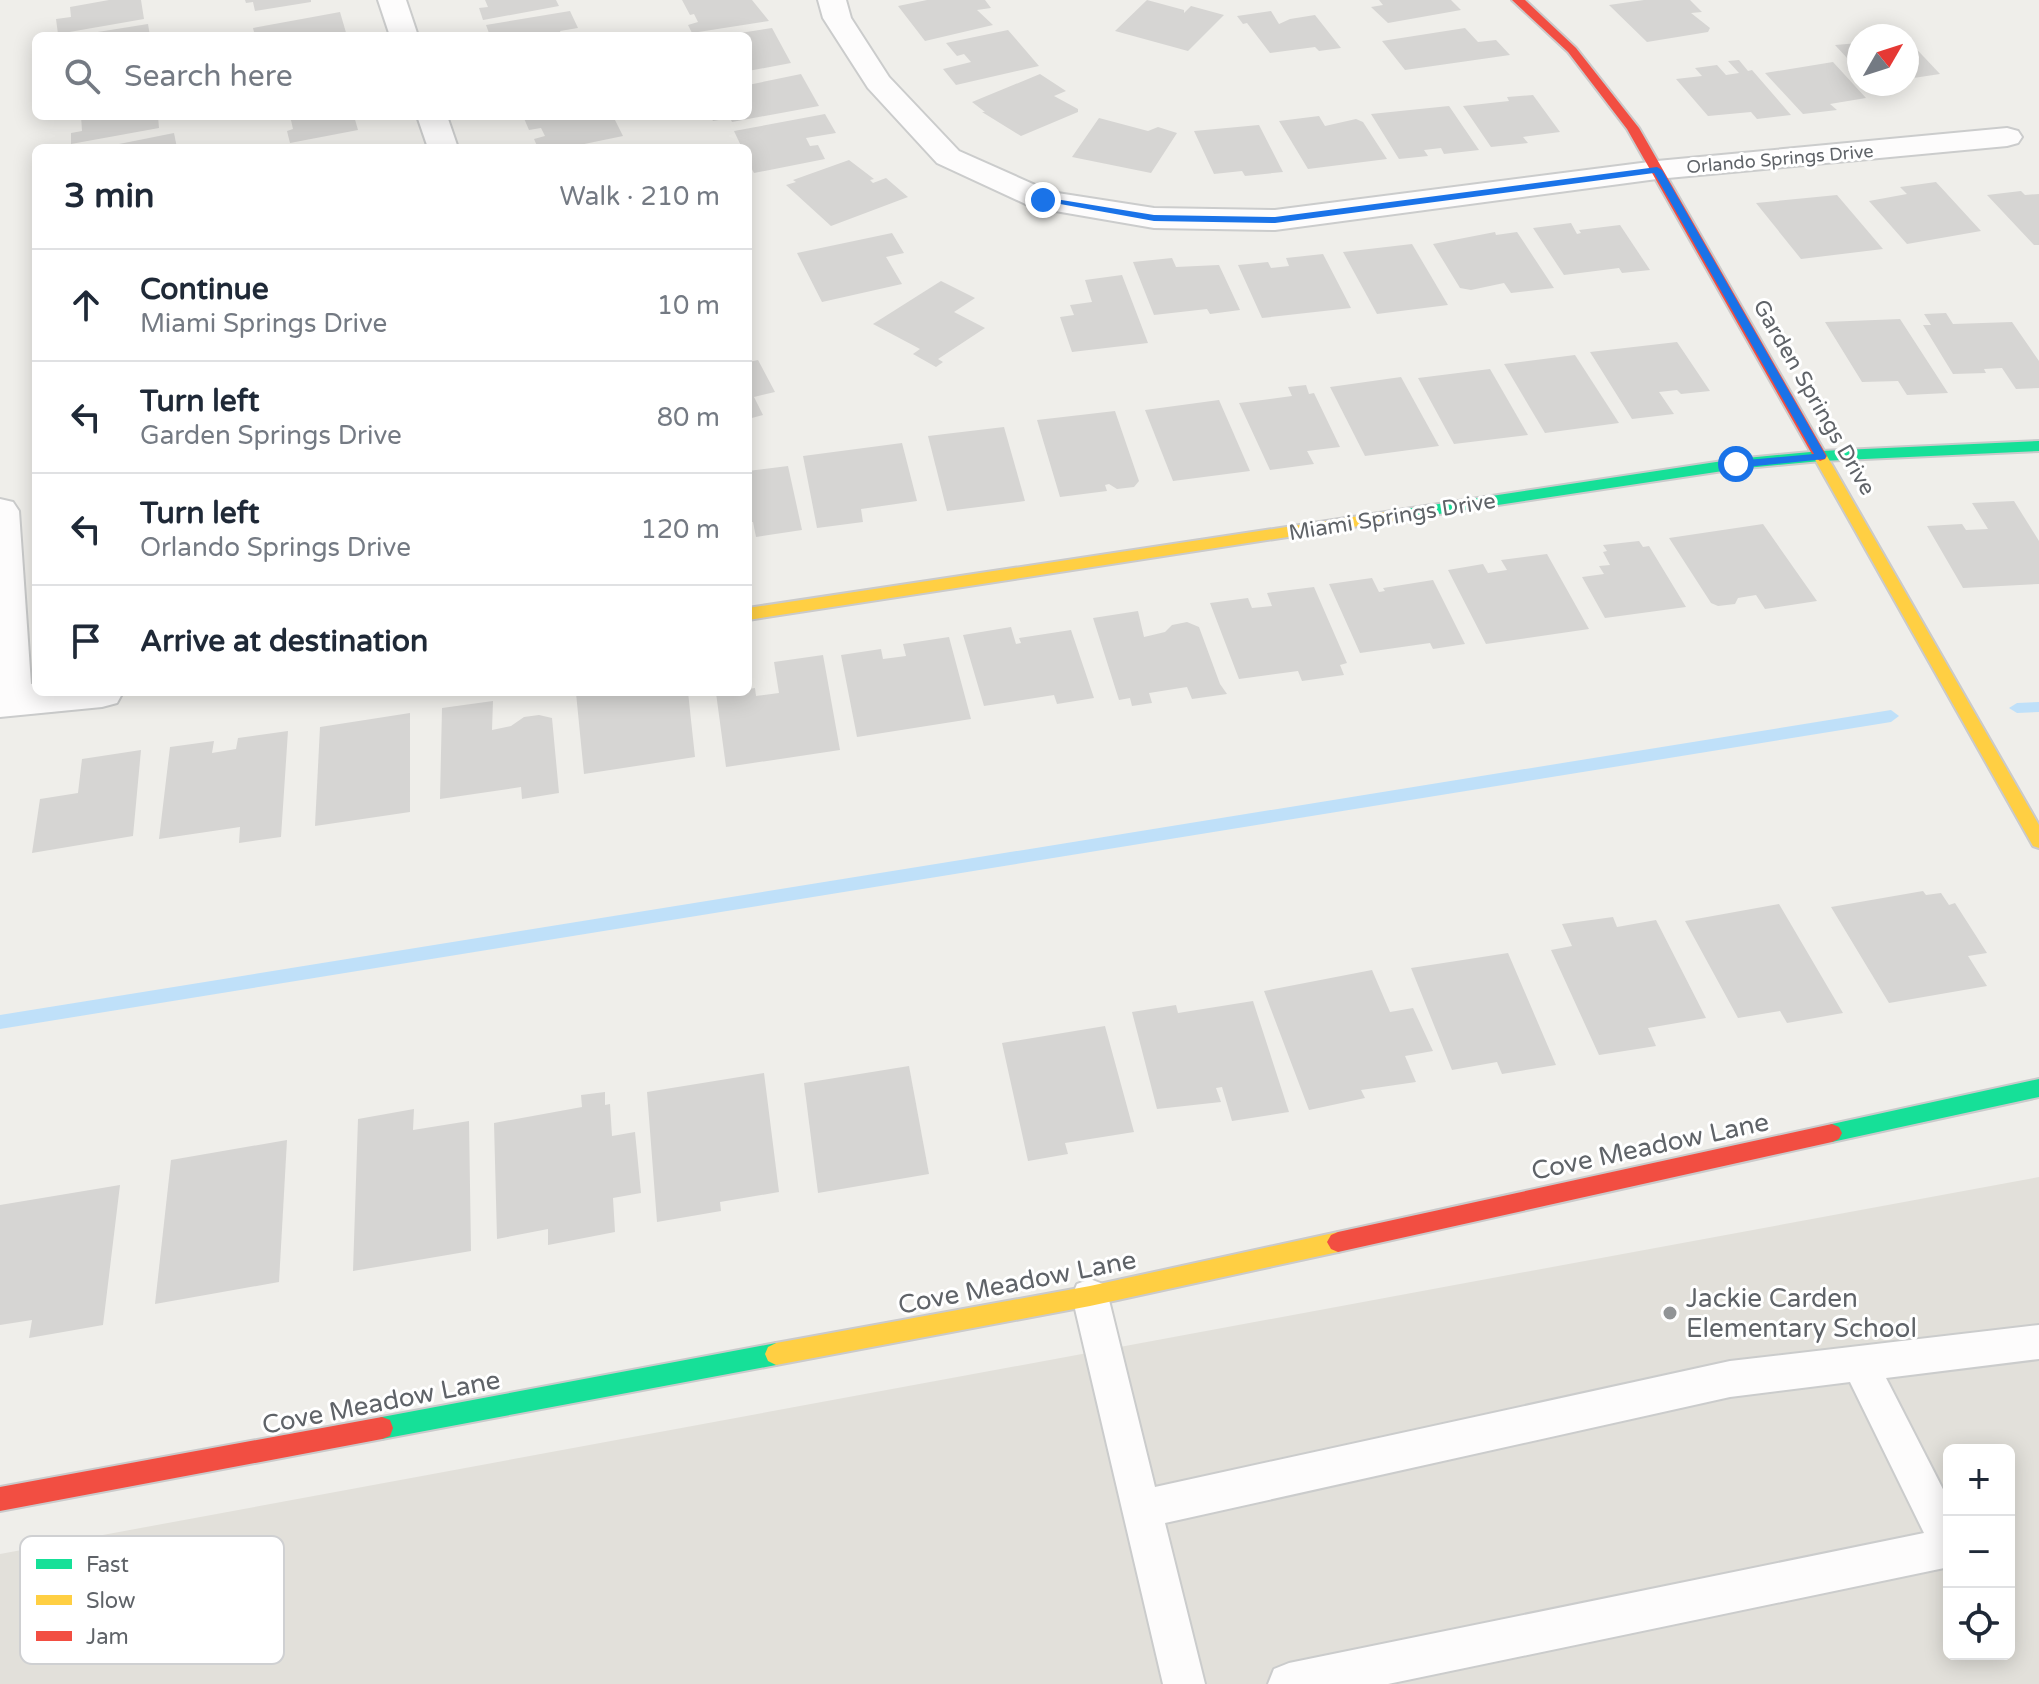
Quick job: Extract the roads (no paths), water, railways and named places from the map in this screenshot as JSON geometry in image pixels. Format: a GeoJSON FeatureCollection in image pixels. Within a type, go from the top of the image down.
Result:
{"type":"FeatureCollection","features":[{"type":"Feature","properties":{"kind":"street"},"geometry":{"type":"LineString","coordinates":[[392,0],[403,32]]}},
{"type":"Feature","properties":{"kind":"street","name":"Orlando Springs Drive"},"geometry":{"type":"LineString","coordinates":[[832,0],[837,18],[878,82],[948,157],[1043,200],[1154,218],[1275,220],[1657,170],[2007,137]]}},
{"type":"Feature","properties":{"kind":"street","name":"Garden Springs Drive"},"geometry":{"type":"LineString","coordinates":[[1518,0],[1572,50],[1633,128],[2039,841]]}},
{"type":"Feature","properties":{"kind":"street"},"geometry":{"type":"LineString","coordinates":[[433,120],[442,144]]}},
{"type":"Feature","properties":{"kind":"street","name":"Miami Springs Drive"},"geometry":{"type":"LineString","coordinates":[[752,613],[1736,464],[1821,456],[2039,446]]}},
{"type":"Feature","properties":{"kind":"street"},"geometry":{"type":"LineString","coordinates":[[0,511],[6,701],[59,696]]}},
{"type":"Feature","properties":{"kind":"street","name":"Cove Meadow Lane"},"geometry":{"type":"LineString","coordinates":[[0,1499],[1090,1296],[2039,1088]]}},
{"type":"Feature","properties":{"kind":"lane"},"geometry":{"type":"LineString","coordinates":[[1090,1296],[1184,1684]]}},
{"type":"Feature","properties":{"kind":"lane"},"geometry":{"type":"LineString","coordinates":[[1142,1509],[1730,1379],[2039,1342]]}},
{"type":"Feature","properties":{"kind":"lane"},"geometry":{"type":"LineString","coordinates":[[1859,1362],[1943,1532]]}},
{"type":"Feature","properties":{"kind":"lane"},"geometry":{"type":"LineString","coordinates":[[1289,1684],[1943,1545]]}},
{"type":"Feature","properties":{"kind":"waterway"},"geometry":{"type":"LineString","coordinates":[[2017,708],[2039,707]]}},
{"type":"Feature","properties":{"kind":"waterway"},"geometry":{"type":"LineString","coordinates":[[0,1022],[1891,716]]}},
{"type":"Feature","properties":{"kind":"place","name":"Jackie Carden Elementary School"},"geometry":{"type":"Point","coordinates":[1670,1313]}}]}
